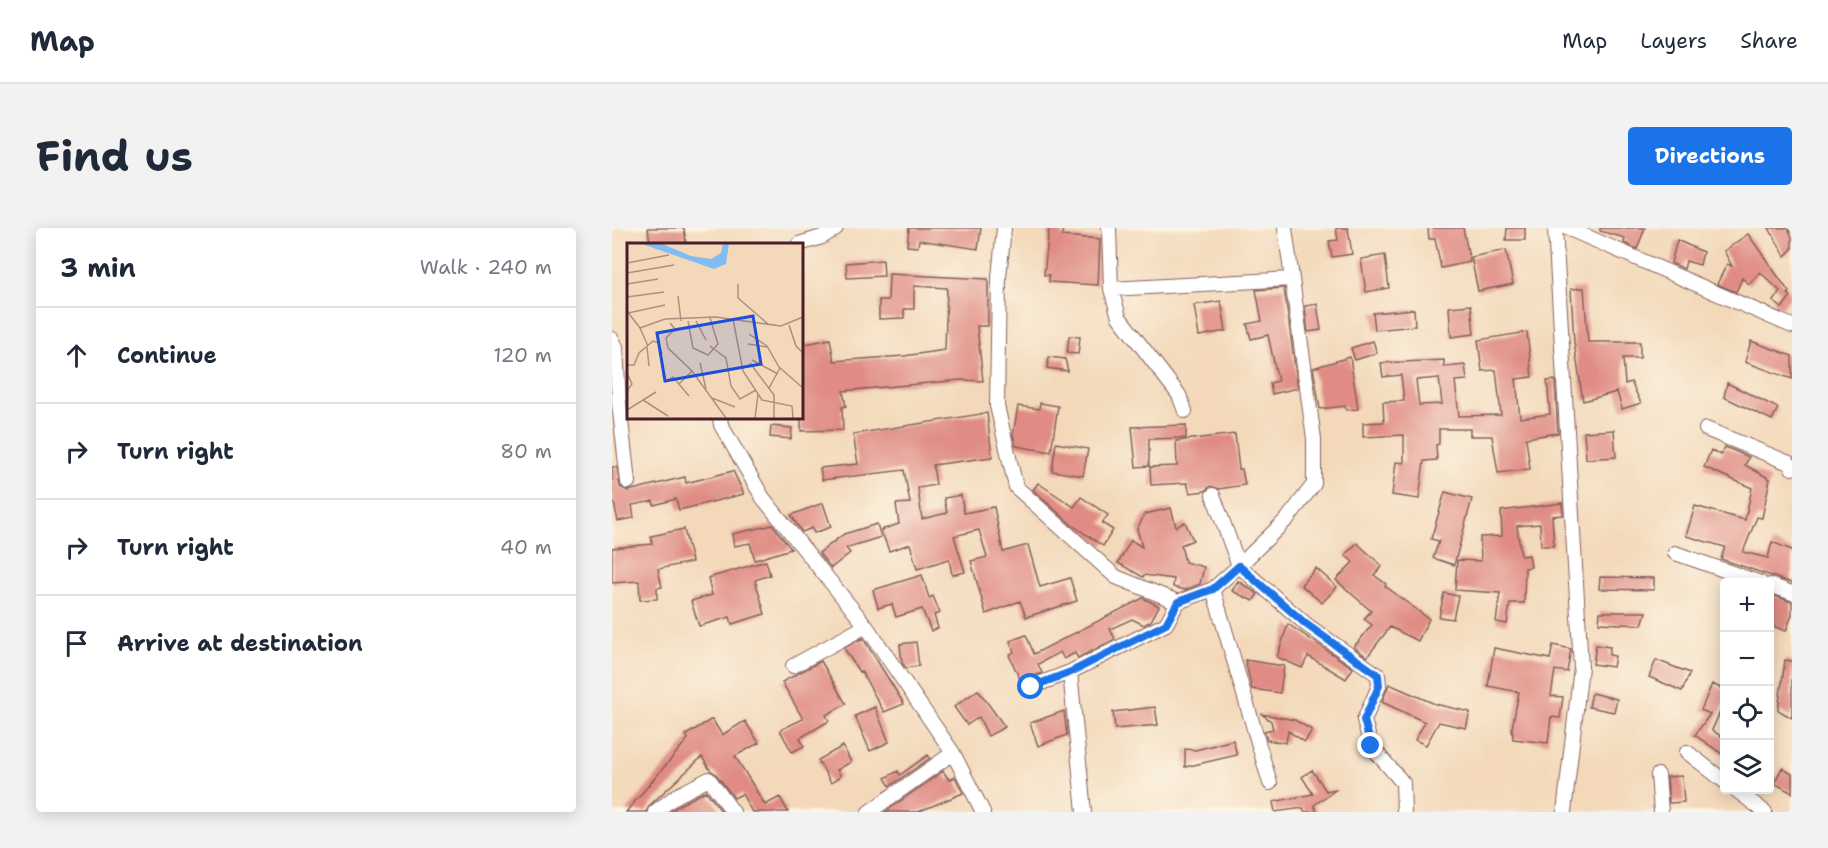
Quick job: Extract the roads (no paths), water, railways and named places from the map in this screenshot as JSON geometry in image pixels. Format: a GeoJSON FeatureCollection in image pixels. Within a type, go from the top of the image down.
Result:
{"type":"FeatureCollection","features":[{"type":"Feature","properties":{"kind":"street"},"geometry":{"type":"LineString","coordinates":[[802,243],[822,237],[836,228]]}},
{"type":"Feature","properties":{"kind":"street"},"geometry":{"type":"LineString","coordinates":[[1004,228],[999,277],[997,406],[1016,487],[1116,577],[1178,602]]}},
{"type":"Feature","properties":{"kind":"street"},"geometry":{"type":"LineString","coordinates":[[1109,228],[1111,289],[1119,317],[1179,395],[1185,411]]}},
{"type":"Feature","properties":{"kind":"street"},"geometry":{"type":"LineString","coordinates":[[1031,687],[1071,672],[1166,624],[1178,602],[1213,589],[1239,566],[1288,518],[1314,484],[1313,428],[1285,228]]}},
{"type":"Feature","properties":{"kind":"street"},"geometry":{"type":"LineString","coordinates":[[1555,228],[1581,667],[1564,812]]}},
{"type":"Feature","properties":{"kind":"street"},"geometry":{"type":"LineString","coordinates":[[1567,228],[1792,326]]}},
{"type":"Feature","properties":{"kind":"street"},"geometry":{"type":"LineString","coordinates":[[1111,289],[1291,279]]}},
{"type":"Feature","properties":{"kind":"street"},"geometry":{"type":"LineString","coordinates":[[612,339],[616,347],[619,403],[628,482]]}},
{"type":"Feature","properties":{"kind":"street"},"geometry":{"type":"LineString","coordinates":[[720,418],[721,425],[763,498],[866,626],[953,753],[982,812]]}},
{"type":"Feature","properties":{"kind":"street"},"geometry":{"type":"LineString","coordinates":[[1706,429],[1789,463],[1792,468]]}},
{"type":"Feature","properties":{"kind":"street"},"geometry":{"type":"LineString","coordinates":[[1213,495],[1239,566],[1307,625],[1378,675],[1379,686],[1364,720],[1371,746],[1403,783],[1404,812]]}},
{"type":"Feature","properties":{"kind":"street"},"geometry":{"type":"LineString","coordinates":[[1675,553],[1749,578]]}},
{"type":"Feature","properties":{"kind":"street"},"geometry":{"type":"LineString","coordinates":[[1774,586],[1792,593]]}},
{"type":"Feature","properties":{"kind":"street"},"geometry":{"type":"LineString","coordinates":[[1213,589],[1270,783]]}},
{"type":"Feature","properties":{"kind":"street"},"geometry":{"type":"LineString","coordinates":[[793,666],[866,626]]}},
{"type":"Feature","properties":{"kind":"street"},"geometry":{"type":"LineString","coordinates":[[1071,672],[1084,812]]}},
{"type":"Feature","properties":{"kind":"street"},"geometry":{"type":"LineString","coordinates":[[1687,752],[1720,777]]}},
{"type":"Feature","properties":{"kind":"street"},"geometry":{"type":"LineString","coordinates":[[869,812],[953,753]]}},
{"type":"Feature","properties":{"kind":"street"},"geometry":{"type":"LineString","coordinates":[[1658,775],[1662,812]]}},
{"type":"Feature","properties":{"kind":"street"},"geometry":{"type":"LineString","coordinates":[[655,812],[676,796],[709,779],[733,812]]}},
{"type":"Feature","properties":{"kind":"street"},"geometry":{"type":"LineString","coordinates":[[1742,794],[1765,812]]}}]}
